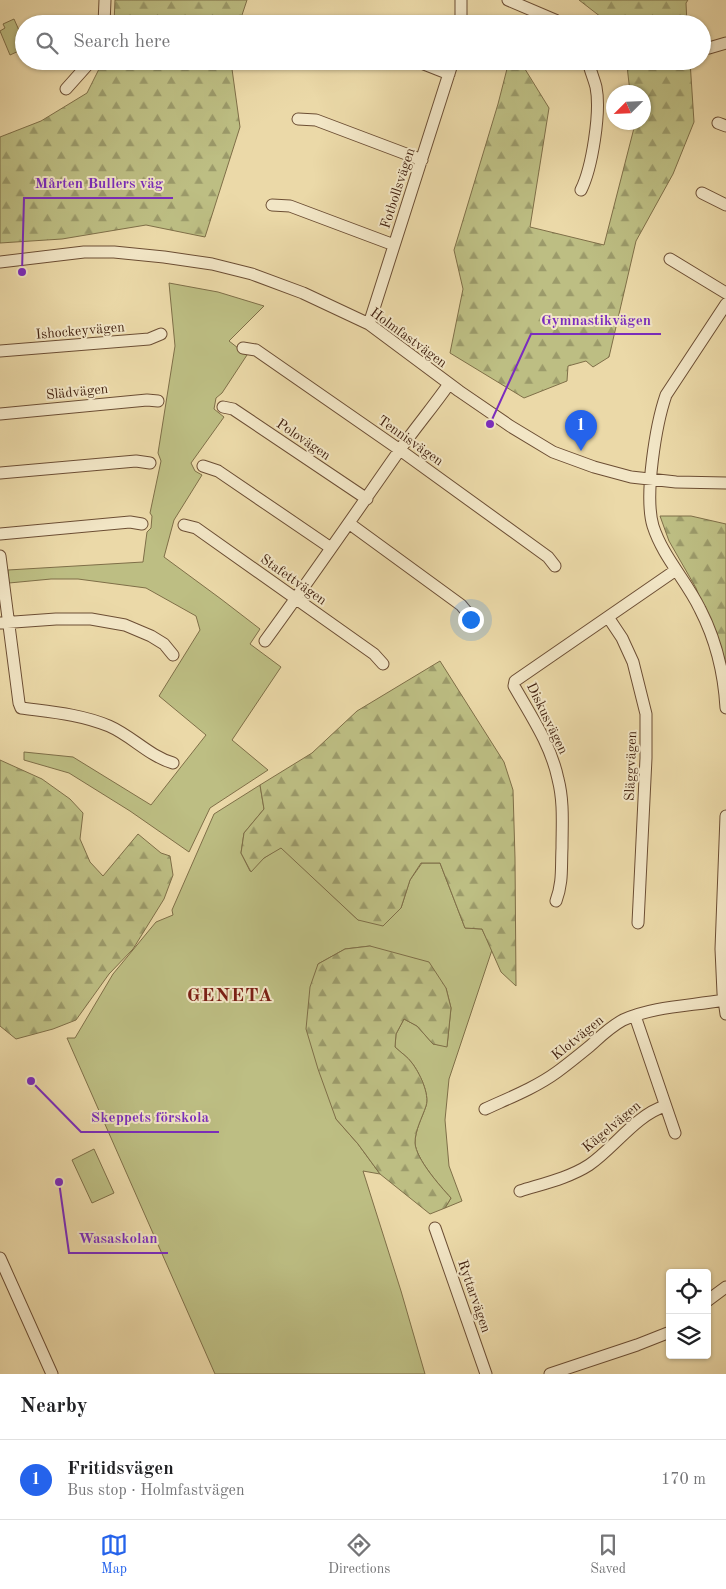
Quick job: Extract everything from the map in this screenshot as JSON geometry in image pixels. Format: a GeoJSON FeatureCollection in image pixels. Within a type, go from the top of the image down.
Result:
{"type":"FeatureCollection","features":[{"type":"Feature","properties":{"kind":"street"},"geometry":{"type":"LineString","coordinates":[[105,15],[106,0]]}},
{"type":"Feature","properties":{"kind":"street"},"geometry":{"type":"LineString","coordinates":[[461,0],[461,15]]}},
{"type":"Feature","properties":{"kind":"street"},"geometry":{"type":"LineString","coordinates":[[508,0],[543,15]]}},
{"type":"Feature","properties":{"kind":"street"},"geometry":{"type":"LineString","coordinates":[[711,47],[726,43]]}},
{"type":"Feature","properties":{"kind":"street"},"geometry":{"type":"LineString","coordinates":[[66,89],[83,70]]}},
{"type":"Feature","properties":{"kind":"street"},"geometry":{"type":"LineString","coordinates":[[439,70],[449,74]]}},
{"type":"Feature","properties":{"kind":"street","name":"Fotbollsvägen"},"geometry":{"type":"LineString","coordinates":[[369,324],[450,70]]}},
{"type":"Feature","properties":{"kind":"street"},"geometry":{"type":"LineString","coordinates":[[581,190],[587,178],[596,126],[596,88],[591,70]]}},
{"type":"Feature","properties":{"kind":"street"},"geometry":{"type":"LineString","coordinates":[[298,118],[316,120],[422,160]]}},
{"type":"Feature","properties":{"kind":"street"},"geometry":{"type":"LineString","coordinates":[[702,193],[726,205]]}},
{"type":"Feature","properties":{"kind":"street"},"geometry":{"type":"LineString","coordinates":[[272,205],[290,206],[394,245]]}},
{"type":"Feature","properties":{"kind":"street","name":"Holmfastvägen"},"geometry":{"type":"LineString","coordinates":[[0,262],[84,252],[114,252],[212,264],[252,274],[303,293],[369,324],[448,384],[510,426],[553,452],[594,467],[631,477],[650,480],[726,482]]}},
{"type":"Feature","properties":{"kind":"street"},"geometry":{"type":"LineString","coordinates":[[670,259],[726,293]]}},
{"type":"Feature","properties":{"kind":"street"},"geometry":{"type":"LineString","coordinates":[[726,304],[666,395],[660,411],[650,480],[653,525],[663,550],[700,608],[716,647],[725,688],[726,708]]}},
{"type":"Feature","properties":{"kind":"street","name":"Ishockeyvägen"},"geometry":{"type":"LineString","coordinates":[[0,351],[149,339],[161,334]]}},
{"type":"Feature","properties":{"kind":"street","name":"Tennisvägen"},"geometry":{"type":"LineString","coordinates":[[243,348],[256,350],[400,450],[548,557],[555,566]]}},
{"type":"Feature","properties":{"kind":"street"},"geometry":{"type":"LineString","coordinates":[[265,641],[448,384]]}},
{"type":"Feature","properties":{"kind":"street","name":"Slädvägen"},"geometry":{"type":"LineString","coordinates":[[0,414],[147,400],[158,401]]}},
{"type":"Feature","properties":{"kind":"street","name":"Polovägen"},"geometry":{"type":"LineString","coordinates":[[223,407],[233,409],[367,499]]}},
{"type":"Feature","properties":{"kind":"street"},"geometry":{"type":"LineString","coordinates":[[0,474],[136,462],[150,463]]}},
{"type":"Feature","properties":{"kind":"street"},"geometry":{"type":"LineString","coordinates":[[203,466],[218,471],[331,548]]}},
{"type":"Feature","properties":{"kind":"street"},"geometry":{"type":"LineString","coordinates":[[0,534],[130,522],[142,524]]}},
{"type":"Feature","properties":{"kind":"street"},"geometry":{"type":"LineString","coordinates":[[350,524],[462,605],[472,618]]}},
{"type":"Feature","properties":{"kind":"street","name":"Stafettvägen"},"geometry":{"type":"LineString","coordinates":[[184,525],[196,528],[374,654],[382,664]]}},
{"type":"Feature","properties":{"kind":"street"},"geometry":{"type":"LineString","coordinates":[[0,556],[4,622],[21,708],[85,717],[110,726],[162,760],[173,763]]}},
{"type":"Feature","properties":{"kind":"street","name":"Diskusvägen"},"geometry":{"type":"LineString","coordinates":[[556,901],[561,887],[562,809],[559,781],[545,740],[514,686],[523,674],[676,570]]}},
{"type":"Feature","properties":{"kind":"street","name":"Släggvägen"},"geometry":{"type":"LineString","coordinates":[[608,617],[622,638],[633,662],[646,714],[646,758],[638,924]]}},
{"type":"Feature","properties":{"kind":"street"},"geometry":{"type":"LineString","coordinates":[[4,622],[91,619],[125,625],[164,644],[173,655]]}},
{"type":"Feature","properties":{"kind":"street"},"geometry":{"type":"LineString","coordinates":[[726,816],[725,886],[721,948],[726,1014]]}},
{"type":"Feature","properties":{"kind":"street","name":"Klotvägen"},"geometry":{"type":"LineString","coordinates":[[485,1108],[556,1073],[605,1032],[622,1021],[662,1009],[724,1000]]}},
{"type":"Feature","properties":{"kind":"street"},"geometry":{"type":"LineString","coordinates":[[635,1016],[675,1133]]}},
{"type":"Feature","properties":{"kind":"street","name":"Kägelvägen"},"geometry":{"type":"LineString","coordinates":[[520,1191],[570,1174],[587,1166],[645,1116],[657,1108],[665,1106]]}},
{"type":"Feature","properties":{"kind":"street","name":"Ryttarvägen"},"geometry":{"type":"LineString","coordinates":[[434,1228],[486,1374]]}},
{"type":"Feature","properties":{"kind":"street"},"geometry":{"type":"LineString","coordinates":[[0,1258],[52,1374]]}},
{"type":"Feature","properties":{"kind":"street"},"geometry":{"type":"LineString","coordinates":[[711,1298],[726,1287]]}},
{"type":"Feature","properties":{"kind":"street"},"geometry":{"type":"LineString","coordinates":[[550,1374],[666,1334]]}},
{"type":"Feature","properties":{"kind":"green space"},"geometry":{"type":"Polygon","coordinates":[[[115,0],[247,0],[242,15],[114,15],[115,0]]]}},
{"type":"Feature","properties":{"kind":"green space"},"geometry":{"type":"Polygon","coordinates":[[[579,0],[688,0],[686,3],[687,15],[598,15],[579,0]]]}},
{"type":"Feature","properties":{"kind":"green space"},"geometry":{"type":"Polygon","coordinates":[[[14,19],[15,21],[15,53],[10,55],[0,31],[5,28],[3,24],[14,19]]]}},
{"type":"Feature","properties":{"kind":"green space"},"geometry":{"type":"Polygon","coordinates":[[[98,70],[232,70],[240,127],[205,237],[146,225],[62,239],[0,243],[0,137],[41,121],[87,93],[98,70]]]}},
{"type":"Feature","properties":{"kind":"green space"},"geometry":{"type":"Polygon","coordinates":[[[507,70],[526,70],[549,108],[530,227],[604,245],[633,130],[651,130],[651,85],[629,85],[627,70],[691,70],[694,122],[673,174],[636,241],[609,357],[593,367],[586,361],[568,366],[567,381],[524,398],[450,353],[463,289],[454,250],[507,70]]]}},
{"type":"Feature","properties":{"kind":"green space"},"geometry":{"type":"Polygon","coordinates":[[[169,283],[218,292],[264,306],[229,341],[247,355],[222,393],[216,398],[214,409],[224,417],[191,463],[195,471],[202,475],[174,520],[164,557],[260,629],[250,644],[281,667],[232,740],[268,770],[210,808],[189,852],[130,811],[69,773],[24,760],[24,752],[73,757],[151,805],[206,735],[159,696],[200,630],[196,616],[146,588],[78,579],[51,579],[9,583],[8,570],[143,562],[147,532],[151,528],[152,516],[150,513],[161,461],[158,453],[175,346],[169,283]]]}},
{"type":"Feature","properties":{"kind":"green space"},"geometry":{"type":"Polygon","coordinates":[[[660,516],[691,516],[726,524],[726,680],[712,630],[696,588],[669,541],[660,516]]]}},
{"type":"Feature","properties":{"kind":"green space"},"geometry":{"type":"Polygon","coordinates":[[[440,661],[504,762],[513,790],[516,986],[501,972],[482,929],[465,928],[440,863],[421,863],[410,880],[401,908],[383,926],[358,920],[281,848],[264,858],[251,872],[241,853],[244,833],[264,809],[260,785],[312,753],[357,711],[440,661]]]}},
{"type":"Feature","properties":{"kind":"green space"},"geometry":{"type":"Polygon","coordinates":[[[0,760],[42,779],[70,799],[83,813],[80,839],[90,862],[103,876],[138,834],[161,853],[170,856],[173,875],[164,899],[133,949],[109,974],[76,1020],[53,1029],[16,1039],[0,1026],[0,760]]]}},
{"type":"Feature","properties":{"kind":"green space"},"geometry":{"type":"Polygon","coordinates":[[[260,785],[264,809],[244,833],[241,853],[250,871],[264,858],[281,847],[358,920],[401,908],[410,880],[422,863],[440,863],[465,928],[482,929],[492,950],[449,1079],[445,1120],[449,1166],[462,1201],[445,1208],[451,1198],[435,1180],[416,1149],[415,1138],[417,1129],[427,1101],[425,1089],[421,1077],[412,1063],[395,1047],[396,1034],[404,1019],[417,1026],[433,1044],[447,1046],[451,1008],[446,988],[370,946],[345,949],[318,964],[336,1119],[358,1144],[380,1174],[363,1171],[425,1374],[215,1374],[67,1038],[75,1038],[113,974],[156,922],[173,915],[172,910],[214,814],[260,785]]]}},
{"type":"Feature","properties":{"kind":"green space"},"geometry":{"type":"Polygon","coordinates":[[[370,946],[429,962],[446,988],[451,1008],[447,1047],[433,1044],[417,1026],[404,1019],[396,1034],[395,1047],[415,1067],[421,1077],[426,1095],[426,1106],[416,1133],[416,1149],[429,1172],[451,1198],[445,1208],[430,1214],[380,1174],[358,1144],[336,1119],[306,1029],[310,987],[318,964],[345,949],[370,946]]]}},
{"type":"Feature","properties":{"kind":"green space"},"geometry":{"type":"Polygon","coordinates":[[[94,1149],[114,1193],[92,1203],[72,1160],[94,1149]]]}},
{"type":"Feature","properties":{"kind":"place","name":"Mårten Bullers väg"},"geometry":{"type":"Point","coordinates":[22,272]}},
{"type":"Feature","properties":{"kind":"place","name":"Gymnastikvägen"},"geometry":{"type":"Point","coordinates":[490,424]}},
{"type":"Feature","properties":{"kind":"place","name":"Fritidsvägen"},"geometry":{"type":"Point","coordinates":[581,451]}},
{"type":"Feature","properties":{"kind":"place","name":"Skeppets förskola"},"geometry":{"type":"Point","coordinates":[31,1081]}},
{"type":"Feature","properties":{"kind":"place","name":"Wasaskolan"},"geometry":{"type":"Point","coordinates":[59,1182]}},
{"type":"Feature","properties":{"kind":"district","name":"GENETA"},"geometry":{"type":"Point","coordinates":[230,994]}}]}
